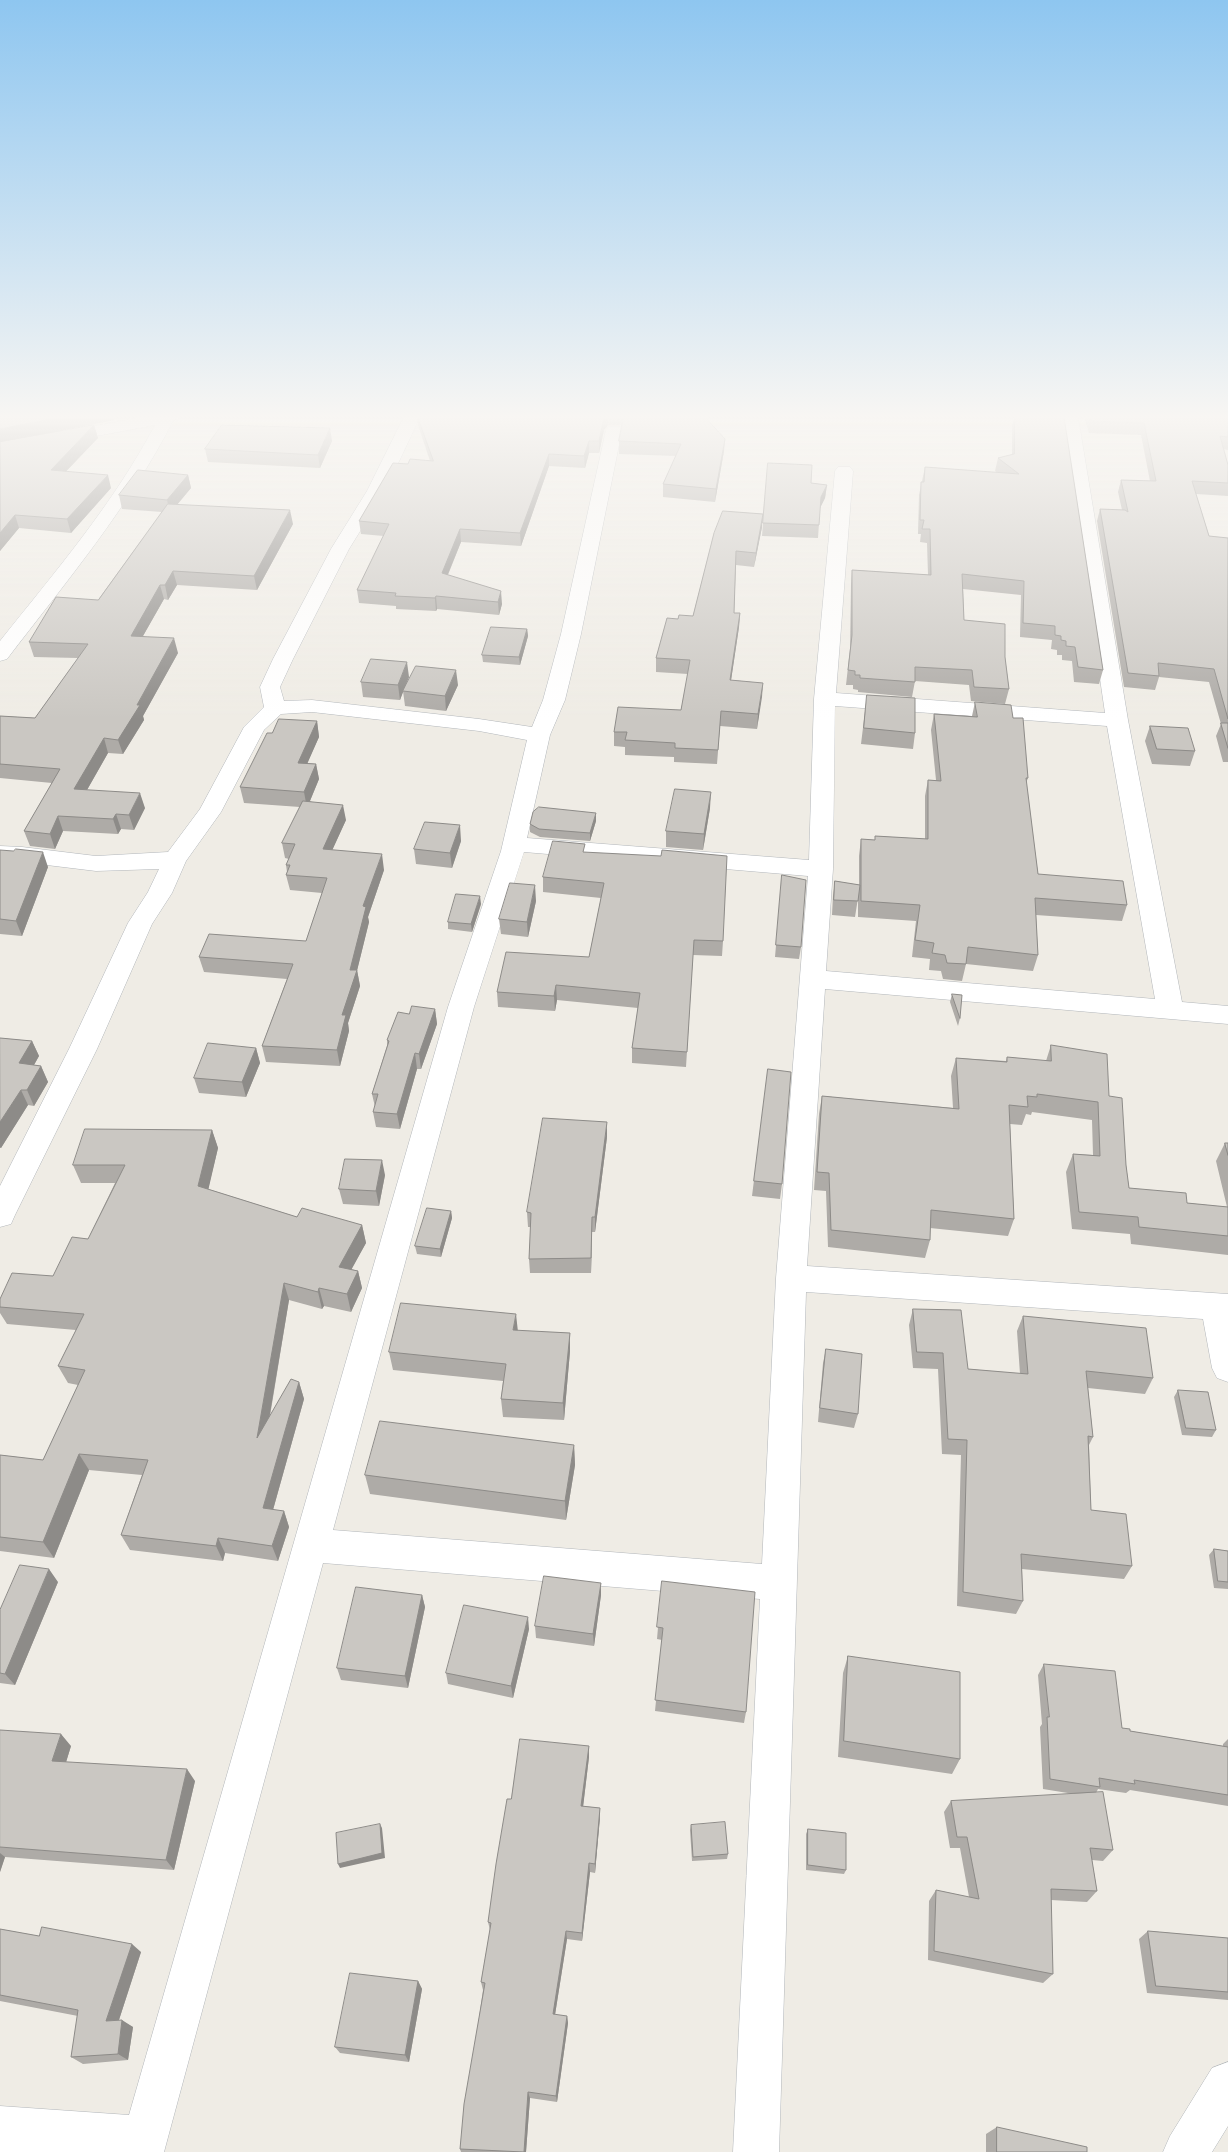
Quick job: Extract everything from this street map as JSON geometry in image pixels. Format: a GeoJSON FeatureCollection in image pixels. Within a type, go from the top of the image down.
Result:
{"type":"FeatureCollection","features":[{"type":"Feature","properties":{"kind":"street"},"geometry":{"type":"LineString","coordinates":[[0,655],[105,517]]}},
{"type":"Feature","properties":{"kind":"street"},"geometry":{"type":"LineString","coordinates":[[275,708],[270,687],[282,659],[340,549],[360,517]]}},
{"type":"Feature","properties":{"kind":"street"},"geometry":{"type":"LineString","coordinates":[[0,2129],[142,2146],[461,1007],[514,844],[540,735],[554,700],[571,634],[595,517]]}},
{"type":"Feature","properties":{"kind":"street"},"geometry":{"type":"LineString","coordinates":[[756,2152],[791,1278],[814,979],[821,869],[825,699],[840,517]]}},
{"type":"Feature","properties":{"kind":"street"},"geometry":{"type":"LineString","coordinates":[[1085,517],[1117,720],[1170,1009]]}},
{"type":"Feature","properties":{"kind":"street"},"geometry":{"type":"LineString","coordinates":[[825,699],[1117,720]]}},
{"type":"Feature","properties":{"kind":"street"},"geometry":{"type":"LineString","coordinates":[[0,1214],[83,1048],[140,923],[160,893],[175,860],[210,812],[232,774],[255,727],[275,708],[287,705],[312,706],[479,725],[540,735]]}},
{"type":"Feature","properties":{"kind":"street"},"geometry":{"type":"LineString","coordinates":[[514,844],[821,869]]}},
{"type":"Feature","properties":{"kind":"street"},"geometry":{"type":"LineString","coordinates":[[0,854],[14,853],[84,863],[135,864],[175,860]]}},
{"type":"Feature","properties":{"kind":"street"},"geometry":{"type":"LineString","coordinates":[[814,979],[1228,1014]]}},
{"type":"Feature","properties":{"kind":"street"},"geometry":{"type":"LineString","coordinates":[[791,1278],[1222,1306],[1228,1368]]}},
{"type":"Feature","properties":{"kind":"street"},"geometry":{"type":"LineString","coordinates":[[310,1545],[779,1583]]}},
{"type":"Feature","properties":{"kind":"street"},"geometry":{"type":"LineString","coordinates":[[1186,2152],[1228,2084]]}},
{"type":"Feature","properties":{"kind":"building"},"geometry":{"type":"Polygon","coordinates":[[[0,517],[13,517],[0,533],[0,517]]]}},
{"type":"Feature","properties":{"kind":"building"},"geometry":{"type":"Polygon","coordinates":[[[47,517],[68,517],[67,519],[47,517]]]}},
{"type":"Feature","properties":{"kind":"building"},"geometry":{"type":"Polygon","coordinates":[[[158,517],[286,517],[254,576],[173,571],[165,585],[160,585],[131,636],[174,638],[137,705],[140,705],[118,740],[104,738],[74,789],[140,793],[129,815],[116,814],[113,819],[58,816],[50,834],[24,831],[60,769],[0,764],[0,716],[35,718],[88,644],[29,642],[56,597],[98,600],[158,517]]]}},
{"type":"Feature","properties":{"kind":"building"},"geometry":{"type":"Polygon","coordinates":[[[361,517],[526,517],[520,533],[460,529],[442,573],[501,591],[498,602],[436,596],[435,598],[395,596],[396,593],[357,590],[389,524],[359,521],[361,517]]]}},
{"type":"Feature","properties":{"kind":"building"},"geometry":{"type":"Polygon","coordinates":[[[720,517],[762,517],[756,553],[736,551],[734,613],[740,613],[730,680],[763,683],[758,714],[721,711],[718,750],[675,748],[675,743],[625,740],[627,732],[614,732],[618,707],[681,710],[690,660],[656,658],[667,618],[678,619],[679,615],[693,616],[714,533],[720,517]]]}},
{"type":"Feature","properties":{"kind":"building"},"geometry":{"type":"Polygon","coordinates":[[[763,517],[820,517],[819,525],[763,523],[763,517]]]}},
{"type":"Feature","properties":{"kind":"building"},"geometry":{"type":"Polygon","coordinates":[[[920,517],[1079,517],[1103,670],[1078,667],[1075,647],[1066,646],[1066,641],[1061,640],[1061,636],[1055,635],[1055,626],[1023,623],[1024,581],[962,574],[964,620],[1005,624],[1005,657],[1009,689],[974,687],[972,670],[915,667],[915,682],[860,678],[860,675],[855,675],[855,671],[848,670],[852,635],[852,570],[931,575],[930,529],[922,529],[924,520],[920,520],[920,517]]]}},
{"type":"Feature","properties":{"kind":"building"},"geometry":{"type":"Polygon","coordinates":[[[1101,517],[1203,517],[1209,536],[1228,538],[1228,719],[1214,669],[1158,663],[1159,676],[1128,673],[1101,517]]]}},
{"type":"Feature","properties":{"kind":"building"},"geometry":{"type":"Polygon","coordinates":[[[491,627],[527,629],[519,657],[482,655],[491,627]]]}},
{"type":"Feature","properties":{"kind":"building"},"geometry":{"type":"Polygon","coordinates":[[[371,659],[407,662],[398,685],[361,682],[371,659]]]}},
{"type":"Feature","properties":{"kind":"building"},"geometry":{"type":"Polygon","coordinates":[[[416,666],[456,670],[445,696],[403,691],[416,666]]]}},
{"type":"Feature","properties":{"kind":"building"},"geometry":{"type":"Polygon","coordinates":[[[867,695],[915,698],[915,733],[864,728],[867,695]]]}},
{"type":"Feature","properties":{"kind":"building"},"geometry":{"type":"Polygon","coordinates":[[[975,702],[1011,705],[1013,718],[1023,718],[1028,778],[1026,778],[1038,874],[1123,881],[1127,905],[1035,898],[1038,955],[968,947],[966,964],[947,963],[945,955],[932,953],[934,943],[915,940],[920,905],[861,901],[861,839],[875,840],[875,836],[928,839],[928,780],[941,781],[934,714],[977,717],[975,702]]]}},
{"type":"Feature","properties":{"kind":"building"},"geometry":{"type":"Polygon","coordinates":[[[279,719],[317,721],[298,763],[316,764],[304,792],[240,787],[267,733],[272,733],[279,719]]]}},
{"type":"Feature","properties":{"kind":"building"},"geometry":{"type":"Polygon","coordinates":[[[1221,723],[1228,723],[1228,748],[1221,723]]]}},
{"type":"Feature","properties":{"kind":"building"},"geometry":{"type":"Polygon","coordinates":[[[1150,726],[1188,728],[1195,751],[1157,749],[1150,726]]]}},
{"type":"Feature","properties":{"kind":"building"},"geometry":{"type":"Polygon","coordinates":[[[675,789],[711,792],[704,834],[666,831],[675,789]]]}},
{"type":"Feature","properties":{"kind":"building"},"geometry":{"type":"Polygon","coordinates":[[[303,801],[343,805],[323,849],[382,854],[363,906],[366,907],[350,970],[357,970],[342,1015],[346,1015],[337,1050],[262,1046],[293,964],[199,957],[209,934],[306,941],[327,878],[286,875],[290,865],[286,865],[295,844],[282,843],[303,801]]]}},
{"type":"Feature","properties":{"kind":"building"},"geometry":{"type":"Polygon","coordinates":[[[539,807],[596,813],[590,833],[539,829],[530,824],[533,812],[539,807]]]}},
{"type":"Feature","properties":{"kind":"building"},"geometry":{"type":"Polygon","coordinates":[[[425,822],[460,825],[450,853],[414,849],[425,822]]]}},
{"type":"Feature","properties":{"kind":"building"},"geometry":{"type":"Polygon","coordinates":[[[553,841],[585,844],[583,852],[661,856],[662,850],[727,856],[723,941],[694,940],[687,1052],[632,1048],[640,993],[556,985],[554,996],[497,992],[506,952],[589,957],[604,883],[543,877],[553,841]]]}},
{"type":"Feature","properties":{"kind":"building"},"geometry":{"type":"Polygon","coordinates":[[[16,849],[43,852],[16,921],[0,919],[0,850],[13,851],[16,849]]]}},
{"type":"Feature","properties":{"kind":"building"},"geometry":{"type":"Polygon","coordinates":[[[782,875],[806,880],[801,947],[776,945],[782,875]]]}},
{"type":"Feature","properties":{"kind":"building"},"geometry":{"type":"Polygon","coordinates":[[[835,881],[860,885],[858,901],[834,900],[835,881]]]}},
{"type":"Feature","properties":{"kind":"building"},"geometry":{"type":"Polygon","coordinates":[[[510,883],[535,885],[527,922],[499,919],[510,883]]]}},
{"type":"Feature","properties":{"kind":"building"},"geometry":{"type":"Polygon","coordinates":[[[456,894],[480,896],[471,924],[448,922],[456,894]]]}},
{"type":"Feature","properties":{"kind":"building"},"geometry":{"type":"Polygon","coordinates":[[[952,994],[962,995],[960,1018],[952,994]]]}},
{"type":"Feature","properties":{"kind":"building"},"geometry":{"type":"Polygon","coordinates":[[[412,1006],[435,1009],[419,1054],[415,1053],[397,1114],[373,1112],[378,1094],[372,1094],[389,1041],[387,1040],[398,1012],[409,1014],[412,1006]]]}},
{"type":"Feature","properties":{"kind":"building"},"geometry":{"type":"Polygon","coordinates":[[[0,1038],[32,1041],[19,1063],[41,1066],[27,1090],[21,1090],[0,1122],[0,1038]]]}},
{"type":"Feature","properties":{"kind":"building"},"geometry":{"type":"Polygon","coordinates":[[[208,1043],[256,1048],[242,1082],[194,1078],[208,1043]]]}},
{"type":"Feature","properties":{"kind":"building"},"geometry":{"type":"Polygon","coordinates":[[[1051,1045],[1107,1054],[1109,1096],[1122,1098],[1129,1188],[1186,1193],[1187,1203],[1228,1207],[1228,1236],[1139,1227],[1138,1217],[1079,1212],[1073,1154],[1100,1156],[1098,1102],[1037,1094],[1037,1097],[1027,1096],[1028,1107],[1009,1105],[1014,1219],[931,1210],[930,1240],[831,1230],[829,1173],[817,1172],[822,1096],[959,1109],[956,1058],[1007,1062],[1007,1057],[1051,1061],[1051,1045]]]}},
{"type":"Feature","properties":{"kind":"building"},"geometry":{"type":"Polygon","coordinates":[[[768,1069],[791,1072],[782,1184],[754,1181],[768,1069]]]}},
{"type":"Feature","properties":{"kind":"building"},"geometry":{"type":"Polygon","coordinates":[[[543,1118],[607,1122],[595,1217],[592,1217],[591,1258],[529,1259],[531,1213],[527,1212],[543,1118]]]}},
{"type":"Feature","properties":{"kind":"building"},"geometry":{"type":"Polygon","coordinates":[[[85,1129],[212,1130],[198,1186],[297,1217],[302,1208],[362,1225],[339,1267],[358,1271],[347,1294],[319,1288],[318,1292],[284,1283],[257,1438],[291,1379],[299,1382],[263,1508],[284,1511],[272,1546],[218,1538],[216,1546],[121,1535],[148,1460],[79,1454],[43,1542],[0,1537],[0,1455],[43,1460],[85,1370],[58,1366],[84,1314],[0,1307],[0,1299],[12,1273],[53,1276],[72,1237],[88,1239],[125,1165],[73,1165],[85,1129]]]}},
{"type":"Feature","properties":{"kind":"building"},"geometry":{"type":"Polygon","coordinates":[[[1225,1143],[1228,1143],[1228,1155],[1225,1143]]]}},
{"type":"Feature","properties":{"kind":"building"},"geometry":{"type":"Polygon","coordinates":[[[345,1159],[382,1160],[376,1191],[339,1189],[345,1159]]]}},
{"type":"Feature","properties":{"kind":"building"},"geometry":{"type":"Polygon","coordinates":[[[427,1208],[451,1211],[440,1249],[415,1246],[427,1208]]]}},
{"type":"Feature","properties":{"kind":"building"},"geometry":{"type":"Polygon","coordinates":[[[401,1303],[516,1314],[513,1330],[570,1333],[563,1403],[501,1399],[506,1364],[389,1352],[401,1303]]]}},
{"type":"Feature","properties":{"kind":"building"},"geometry":{"type":"Polygon","coordinates":[[[913,1309],[961,1310],[968,1369],[1028,1374],[1023,1316],[1146,1328],[1153,1378],[1086,1371],[1093,1437],[1088,1436],[1091,1510],[1126,1514],[1132,1566],[1021,1554],[1023,1601],[963,1592],[967,1440],[948,1439],[943,1353],[917,1352],[913,1309]]]}},
{"type":"Feature","properties":{"kind":"building"},"geometry":{"type":"Polygon","coordinates":[[[826,1349],[862,1354],[858,1414],[820,1408],[826,1349]]]}},
{"type":"Feature","properties":{"kind":"building"},"geometry":{"type":"Polygon","coordinates":[[[1178,1390],[1208,1392],[1216,1430],[1186,1428],[1178,1390]]]}},
{"type":"Feature","properties":{"kind":"building"},"geometry":{"type":"Polygon","coordinates":[[[380,1421],[574,1445],[565,1501],[365,1475],[380,1421]]]}},
{"type":"Feature","properties":{"kind":"building"},"geometry":{"type":"Polygon","coordinates":[[[1214,1549],[1228,1551],[1228,1582],[1218,1581],[1214,1549]]]}},
{"type":"Feature","properties":{"kind":"building"},"geometry":{"type":"Polygon","coordinates":[[[20,1565],[49,1569],[5,1674],[0,1673],[0,1610],[20,1565]]]}},
{"type":"Feature","properties":{"kind":"building"},"geometry":{"type":"Polygon","coordinates":[[[544,1576],[601,1583],[593,1634],[535,1626],[544,1576]]]}},
{"type":"Feature","properties":{"kind":"building"},"geometry":{"type":"Polygon","coordinates":[[[662,1581],[755,1592],[746,1712],[655,1700],[663,1628],[657,1627],[662,1581]]]}},
{"type":"Feature","properties":{"kind":"building"},"geometry":{"type":"Polygon","coordinates":[[[356,1587],[422,1595],[405,1676],[337,1668],[356,1587]]]}},
{"type":"Feature","properties":{"kind":"building"},"geometry":{"type":"Polygon","coordinates":[[[464,1605],[528,1617],[511,1686],[446,1673],[464,1605]]]}},
{"type":"Feature","properties":{"kind":"building"},"geometry":{"type":"Polygon","coordinates":[[[848,1656],[960,1672],[960,1759],[844,1741],[848,1656]]]}},
{"type":"Feature","properties":{"kind":"building"},"geometry":{"type":"Polygon","coordinates":[[[1044,1664],[1115,1671],[1122,1728],[1130,1729],[1130,1731],[1228,1747],[1228,1795],[1134,1780],[1135,1784],[1099,1778],[1100,1787],[1050,1779],[1047,1717],[1049,1717],[1044,1664]]]}},
{"type":"Feature","properties":{"kind":"building"},"geometry":{"type":"Polygon","coordinates":[[[0,1730],[61,1734],[52,1761],[187,1769],[166,1860],[0,1847],[0,1730]]]}},
{"type":"Feature","properties":{"kind":"building"},"geometry":{"type":"Polygon","coordinates":[[[520,1739],[589,1746],[581,1806],[600,1808],[595,1864],[589,1863],[582,1933],[566,1931],[553,2014],[567,2016],[556,2096],[528,2092],[524,2152],[460,2149],[464,2104],[485,1983],[481,1982],[491,1923],[488,1922],[496,1864],[507,1799],[511,1799],[520,1739]]]}},
{"type":"Feature","properties":{"kind":"building"},"geometry":{"type":"Polygon","coordinates":[[[1103,1792],[1113,1850],[1090,1848],[1097,1891],[1051,1889],[1053,1974],[934,1951],[936,1890],[979,1899],[967,1837],[957,1837],[951,1801],[1103,1792]]]}},
{"type":"Feature","properties":{"kind":"building"},"geometry":{"type":"Polygon","coordinates":[[[725,1822],[728,1854],[693,1857],[691,1825],[725,1822]]]}},
{"type":"Feature","properties":{"kind":"building"},"geometry":{"type":"Polygon","coordinates":[[[380,1824],[382,1853],[338,1864],[336,1833],[380,1824]]]}},
{"type":"Feature","properties":{"kind":"building"},"geometry":{"type":"Polygon","coordinates":[[[808,1829],[846,1833],[846,1870],[808,1865],[808,1829]]]}},
{"type":"Feature","properties":{"kind":"building"},"geometry":{"type":"Polygon","coordinates":[[[42,1927],[132,1944],[106,2021],[122,2020],[118,2054],[71,2057],[78,2010],[0,1995],[0,1929],[39,1936],[42,1927]]]}},
{"type":"Feature","properties":{"kind":"building"},"geometry":{"type":"Polygon","coordinates":[[[1148,1931],[1228,1938],[1228,1992],[1156,1986],[1148,1931]]]}},
{"type":"Feature","properties":{"kind":"building"},"geometry":{"type":"Polygon","coordinates":[[[350,1973],[418,1981],[405,2055],[335,2047],[350,1973]]]}},
{"type":"Feature","properties":{"kind":"building"},"geometry":{"type":"Polygon","coordinates":[[[997,2127],[1087,2147],[1087,2152],[997,2152],[997,2127]]]}}]}
